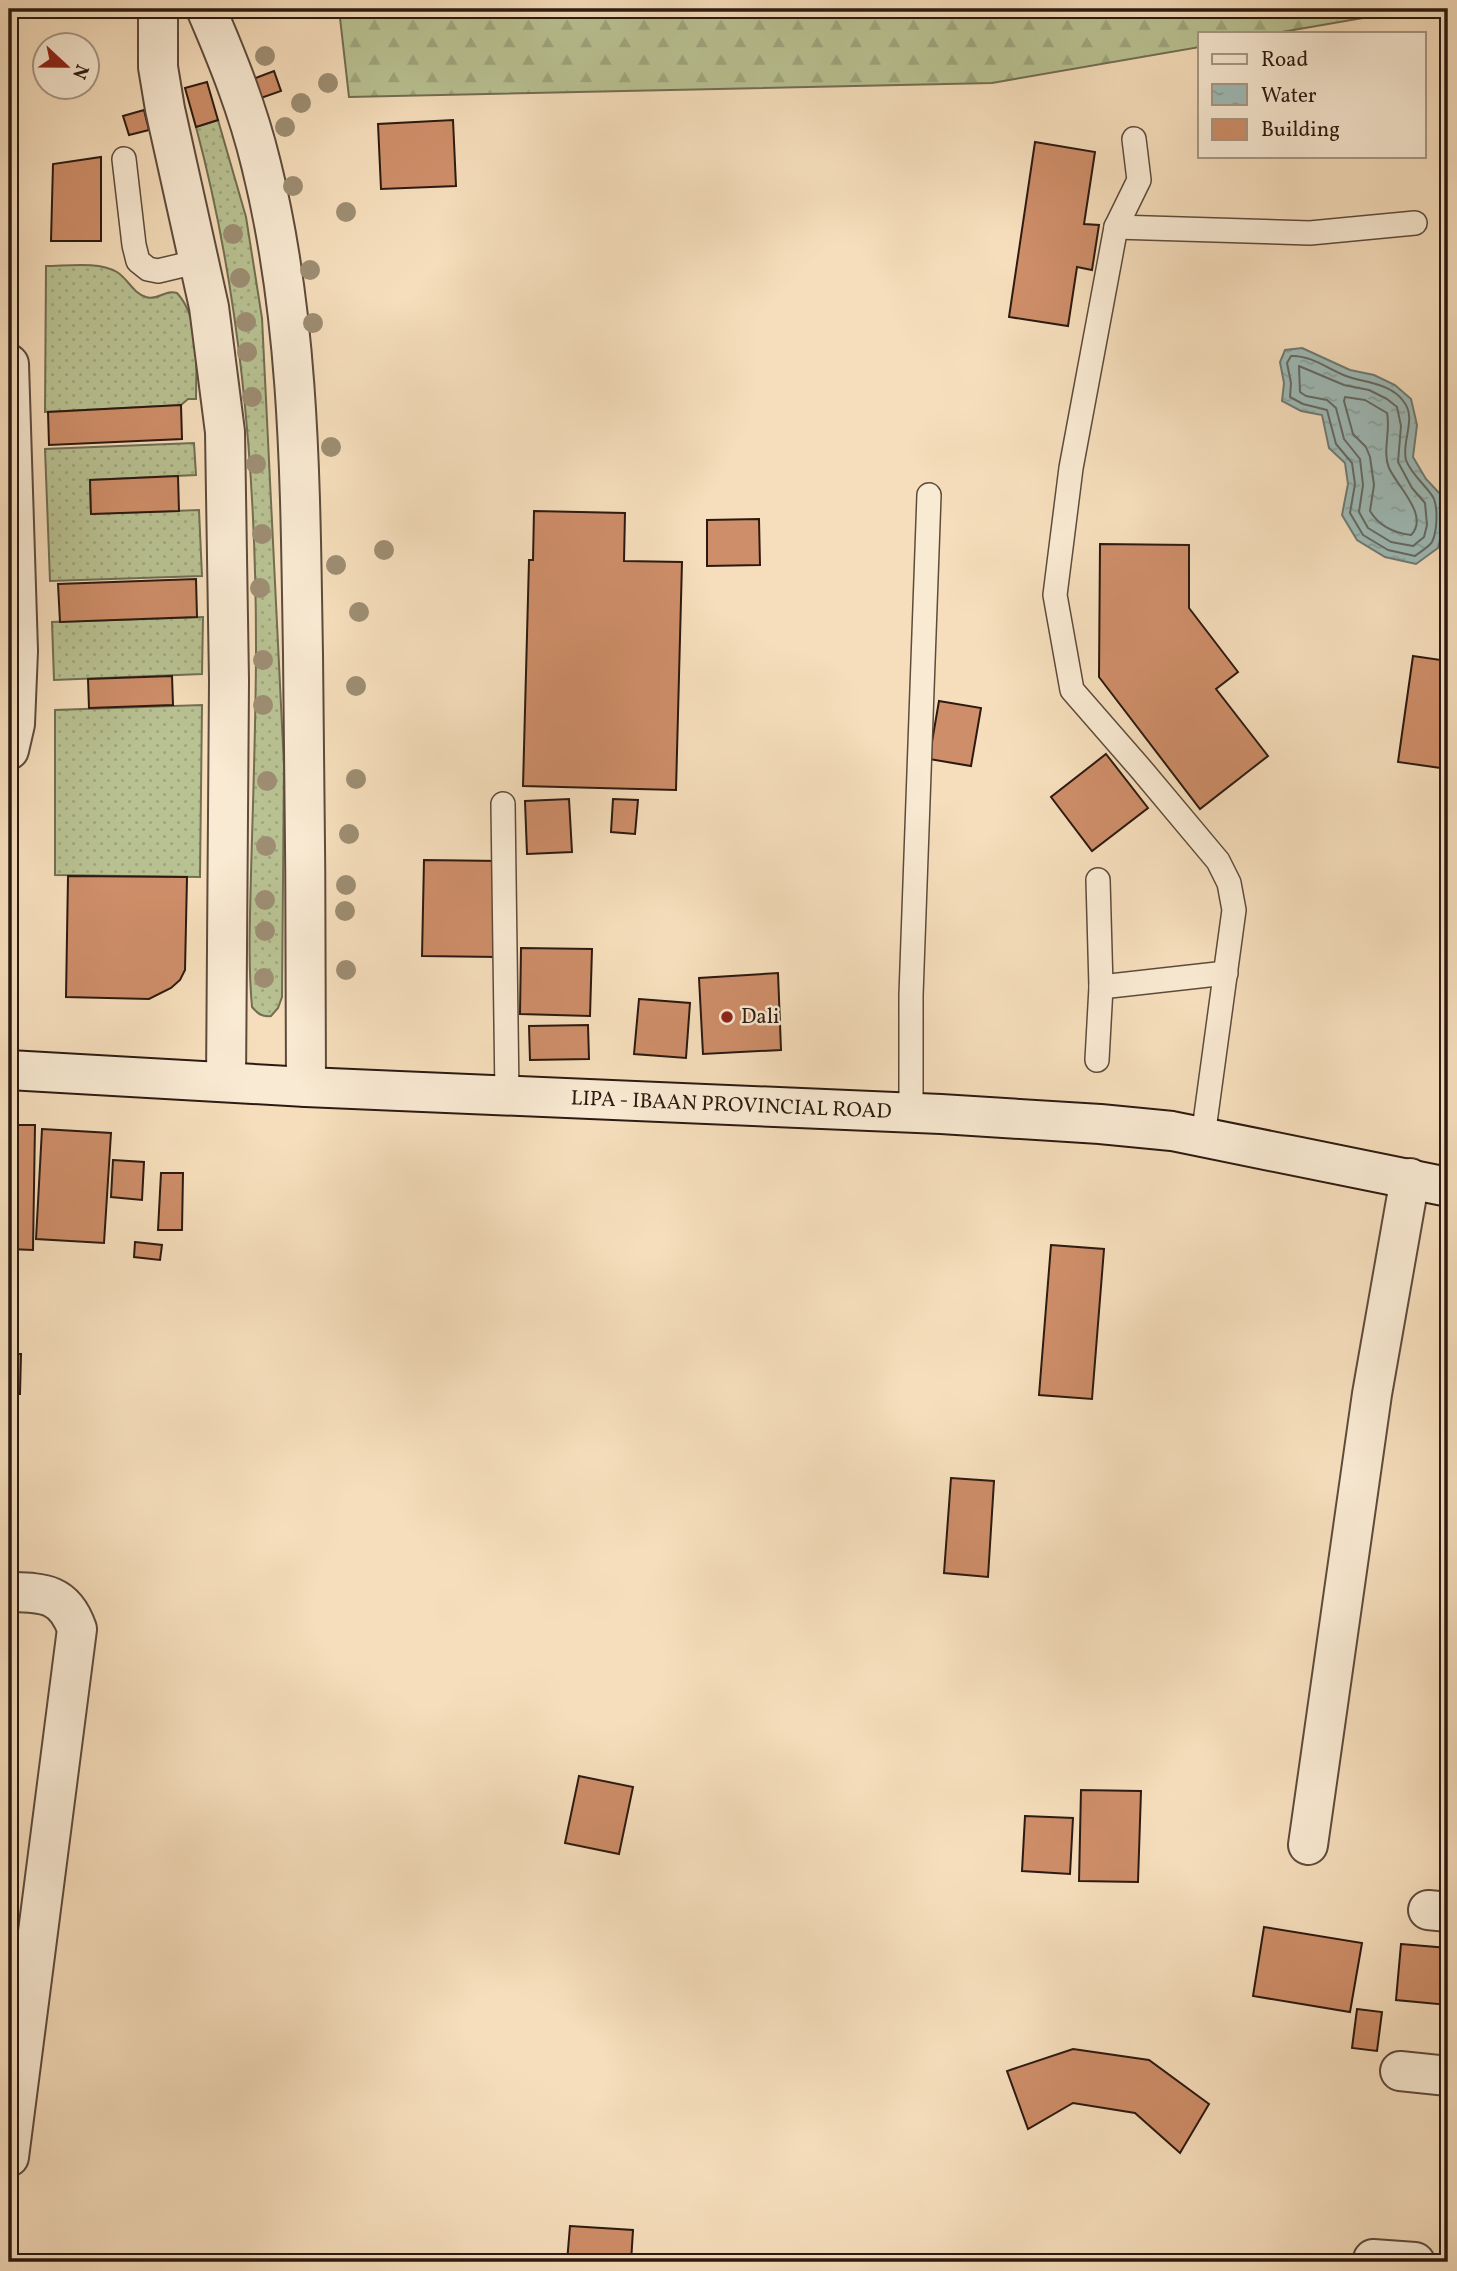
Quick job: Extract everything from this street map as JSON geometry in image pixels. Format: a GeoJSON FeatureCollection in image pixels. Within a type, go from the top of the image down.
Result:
{"type":"FeatureCollection","features":[{"type":"Feature","properties":{"kind":"street"},"geometry":{"type":"LineString","coordinates":[[158,9],[157,55],[165,109],[200,261],[217,355],[225,432],[229,681],[226,1082]]}},
{"type":"Feature","properties":{"kind":"street"},"geometry":{"type":"LineString","coordinates":[[206,9],[228,58],[261,165],[277,240],[295,384],[301,523],[306,1087]]}},
{"type":"Feature","properties":{"kind":"street"},"geometry":{"type":"LineString","coordinates":[[9,364],[18,652],[15,724],[9,750]]}},
{"type":"Feature","properties":{"kind":"street","name":"LIPA - IBAAN PROVINCIAL ROAD"},"geometry":{"type":"LineString","coordinates":[[9,1070],[306,1087],[1051,1120],[1172,1131],[1448,1187]]}},
{"type":"Feature","properties":{"kind":"street"},"geometry":{"type":"LineString","coordinates":[[1308,1845],[1372,1394],[1410,1178]]}},
{"type":"Feature","properties":{"kind":"street"},"geometry":{"type":"LineString","coordinates":[[9,1592],[44,1594],[70,1610],[77,1629],[9,2157]]}},
{"type":"Feature","properties":{"kind":"street"},"geometry":{"type":"LineString","coordinates":[[1400,2071],[1448,2076]]}},
{"type":"Feature","properties":{"kind":"street"},"geometry":{"type":"LineString","coordinates":[[1373,2259],[1415,2262]]}},
{"type":"Feature","properties":{"kind":"lane"},"geometry":{"type":"LineString","coordinates":[[1135,139],[1139,180],[1116,227],[1071,468],[1055,595],[1072,690],[1218,861],[1229,883],[1234,911],[1203,1137]]}},
{"type":"Feature","properties":{"kind":"lane"},"geometry":{"type":"LineString","coordinates":[[124,159],[138,261],[148,269],[158,271],[200,261]]}},
{"type":"Feature","properties":{"kind":"lane"},"geometry":{"type":"LineString","coordinates":[[1116,227],[1310,233],[1415,223]]}},
{"type":"Feature","properties":{"kind":"lane"},"geometry":{"type":"LineString","coordinates":[[911,1114],[911,995],[929,495]]}},
{"type":"Feature","properties":{"kind":"lane"},"geometry":{"type":"LineString","coordinates":[[503,804],[507,1096]]}},
{"type":"Feature","properties":{"kind":"lane"},"geometry":{"type":"LineString","coordinates":[[1097,1060],[1101,986],[1098,880]]}},
{"type":"Feature","properties":{"kind":"lane"},"geometry":{"type":"LineString","coordinates":[[1101,986],[1227,973]]}},
{"type":"Feature","properties":{"kind":"green space"},"geometry":{"type":"Polygon","coordinates":[[[339,9],[1415,9],[1282,32],[1198,32],[1198,47],[992,83],[349,97],[339,9]]]}},
{"type":"Feature","properties":{"kind":"green space"},"geometry":{"type":"Polygon","coordinates":[[[218,120],[246,217],[262,318],[284,766],[282,997],[271,1016],[260,1014],[252,1007],[250,974],[256,646],[249,450],[235,319],[211,190],[196,127],[218,120]]]}},
{"type":"Feature","properties":{"kind":"green space"},"geometry":{"type":"Polygon","coordinates":[[[46,266],[101,266],[117,272],[146,297],[177,293],[185,304],[194,329],[196,399],[188,399],[181,405],[45,412],[46,266]]]}},
{"type":"Feature","properties":{"kind":"green space"},"geometry":{"type":"Polygon","coordinates":[[[194,443],[196,475],[90,480],[91,514],[199,510],[202,576],[50,581],[45,449],[194,443]]]}},
{"type":"Feature","properties":{"kind":"green space"},"geometry":{"type":"Polygon","coordinates":[[[203,617],[202,674],[54,680],[52,622],[203,617]]]}},
{"type":"Feature","properties":{"kind":"green space"},"geometry":{"type":"Polygon","coordinates":[[[202,705],[200,877],[55,875],[55,710],[202,705]]]}},
{"type":"Feature","properties":{"kind":"water"},"geometry":{"type":"Polygon","coordinates":[[[1302,348],[1350,370],[1374,375],[1395,385],[1411,399],[1417,425],[1413,457],[1426,479],[1441,495],[1443,527],[1438,548],[1416,564],[1385,557],[1357,540],[1342,515],[1348,484],[1345,463],[1329,448],[1322,415],[1301,411],[1282,401],[1284,383],[1280,362],[1285,350],[1302,348]]]}},
{"type":"Feature","properties":{"kind":"building"},"geometry":{"type":"Polygon","coordinates":[[[274,71],[281,91],[261,98],[253,79],[274,71]]]}},
{"type":"Feature","properties":{"kind":"building"},"geometry":{"type":"Polygon","coordinates":[[[207,82],[218,120],[196,127],[185,88],[207,82]]]}},
{"type":"Feature","properties":{"kind":"building"},"geometry":{"type":"Polygon","coordinates":[[[144,110],[149,130],[129,135],[123,116],[144,110]]]}},
{"type":"Feature","properties":{"kind":"building"},"geometry":{"type":"Polygon","coordinates":[[[453,120],[456,186],[381,189],[378,124],[453,120]]]}},
{"type":"Feature","properties":{"kind":"building"},"geometry":{"type":"Polygon","coordinates":[[[1035,142],[1095,152],[1084,224],[1099,225],[1092,270],[1077,267],[1068,326],[1009,317],[1035,142]]]}},
{"type":"Feature","properties":{"kind":"building"},"geometry":{"type":"Polygon","coordinates":[[[101,157],[101,241],[51,241],[53,164],[101,157]]]}},
{"type":"Feature","properties":{"kind":"building"},"geometry":{"type":"Polygon","coordinates":[[[181,405],[182,439],[49,445],[48,412],[181,405]]]}},
{"type":"Feature","properties":{"kind":"building"},"geometry":{"type":"Polygon","coordinates":[[[178,476],[179,511],[91,514],[90,480],[178,476]]]}},
{"type":"Feature","properties":{"kind":"building"},"geometry":{"type":"Polygon","coordinates":[[[534,511],[625,513],[624,561],[682,562],[676,790],[523,786],[529,560],[533,560],[534,511]]]}},
{"type":"Feature","properties":{"kind":"building"},"geometry":{"type":"Polygon","coordinates":[[[759,519],[760,565],[707,566],[707,520],[759,519]]]}},
{"type":"Feature","properties":{"kind":"building"},"geometry":{"type":"Polygon","coordinates":[[[1100,544],[1189,545],[1189,608],[1238,672],[1216,689],[1268,756],[1200,809],[1099,677],[1100,544]]]}},
{"type":"Feature","properties":{"kind":"building"},"geometry":{"type":"Polygon","coordinates":[[[196,579],[197,617],[60,622],[58,584],[196,579]]]}},
{"type":"Feature","properties":{"kind":"building"},"geometry":{"type":"Polygon","coordinates":[[[1413,656],[1448,661],[1448,769],[1398,762],[1413,656]]]}},
{"type":"Feature","properties":{"kind":"building"},"geometry":{"type":"Polygon","coordinates":[[[172,676],[173,705],[89,708],[88,679],[172,676]]]}},
{"type":"Feature","properties":{"kind":"building"},"geometry":{"type":"Polygon","coordinates":[[[939,701],[981,708],[971,766],[929,759],[939,701]]]}},
{"type":"Feature","properties":{"kind":"building"},"geometry":{"type":"Polygon","coordinates":[[[1106,754],[1148,808],[1092,851],[1051,797],[1106,754]]]}},
{"type":"Feature","properties":{"kind":"building"},"geometry":{"type":"Polygon","coordinates":[[[569,799],[572,852],[527,854],[525,801],[569,799]]]}},
{"type":"Feature","properties":{"kind":"building"},"geometry":{"type":"Polygon","coordinates":[[[613,799],[638,800],[635,834],[611,832],[613,799]]]}},
{"type":"Feature","properties":{"kind":"building"},"geometry":{"type":"Polygon","coordinates":[[[424,860],[500,861],[498,957],[422,956],[424,860]]]}},
{"type":"Feature","properties":{"kind":"building"},"geometry":{"type":"Polygon","coordinates":[[[68,876],[187,877],[185,970],[180,980],[171,988],[149,999],[66,997],[68,876]]]}},
{"type":"Feature","properties":{"kind":"building"},"geometry":{"type":"Polygon","coordinates":[[[521,948],[592,949],[590,1016],[520,1014],[521,948]]]}},
{"type":"Feature","properties":{"kind":"building"},"geometry":{"type":"Polygon","coordinates":[[[778,973],[781,1050],[703,1054],[699,978],[778,973]]]}},
{"type":"Feature","properties":{"kind":"building"},"geometry":{"type":"Polygon","coordinates":[[[639,999],[690,1003],[686,1058],[634,1054],[639,999]]]}},
{"type":"Feature","properties":{"kind":"building"},"geometry":{"type":"Polygon","coordinates":[[[588,1025],[589,1059],[530,1060],[529,1026],[588,1025]]]}},
{"type":"Feature","properties":{"kind":"building"},"geometry":{"type":"Polygon","coordinates":[[[9,1125],[35,1125],[33,1250],[9,1249],[9,1125]]]}},
{"type":"Feature","properties":{"kind":"building"},"geometry":{"type":"Polygon","coordinates":[[[42,1129],[111,1133],[104,1243],[36,1239],[42,1129]]]}},
{"type":"Feature","properties":{"kind":"building"},"geometry":{"type":"Polygon","coordinates":[[[113,1160],[144,1162],[142,1200],[111,1197],[113,1160]]]}},
{"type":"Feature","properties":{"kind":"building"},"geometry":{"type":"Polygon","coordinates":[[[161,1173],[183,1173],[182,1230],[158,1230],[161,1173]]]}},
{"type":"Feature","properties":{"kind":"building"},"geometry":{"type":"Polygon","coordinates":[[[135,1242],[162,1245],[160,1260],[134,1257],[135,1242]]]}},
{"type":"Feature","properties":{"kind":"building"},"geometry":{"type":"Polygon","coordinates":[[[1051,1245],[1104,1249],[1092,1399],[1039,1395],[1051,1245]]]}},
{"type":"Feature","properties":{"kind":"building"},"geometry":{"type":"Polygon","coordinates":[[[9,1354],[21,1354],[20,1394],[9,1394],[9,1354]]]}},
{"type":"Feature","properties":{"kind":"building"},"geometry":{"type":"Polygon","coordinates":[[[951,1478],[994,1481],[988,1577],[944,1573],[951,1478]]]}},
{"type":"Feature","properties":{"kind":"building"},"geometry":{"type":"Polygon","coordinates":[[[579,1776],[633,1787],[619,1854],[565,1843],[579,1776]]]}},
{"type":"Feature","properties":{"kind":"building"},"geometry":{"type":"Polygon","coordinates":[[[1081,1790],[1141,1791],[1138,1882],[1079,1881],[1081,1790]]]}},
{"type":"Feature","properties":{"kind":"building"},"geometry":{"type":"Polygon","coordinates":[[[1025,1816],[1073,1818],[1070,1874],[1022,1871],[1025,1816]]]}},
{"type":"Feature","properties":{"kind":"building"},"geometry":{"type":"Polygon","coordinates":[[[1264,1927],[1362,1943],[1350,2012],[1253,1996],[1264,1927]]]}},
{"type":"Feature","properties":{"kind":"building"},"geometry":{"type":"Polygon","coordinates":[[[1401,1944],[1448,1948],[1448,2005],[1396,2000],[1401,1944]]]}},
{"type":"Feature","properties":{"kind":"building"},"geometry":{"type":"Polygon","coordinates":[[[1357,2009],[1382,2012],[1377,2051],[1352,2048],[1357,2009]]]}},
{"type":"Feature","properties":{"kind":"building"},"geometry":{"type":"Polygon","coordinates":[[[1073,2049],[1149,2060],[1209,2104],[1180,2153],[1135,2113],[1073,2103],[1028,2129],[1007,2071],[1073,2049]]]}},
{"type":"Feature","properties":{"kind":"building"},"geometry":{"type":"Polygon","coordinates":[[[570,2226],[633,2230],[631,2262],[567,2262],[570,2226]]]}},
{"type":"Feature","properties":{"kind":"place","name":"Dali"},"geometry":{"type":"Point","coordinates":[727,1017]}}]}
